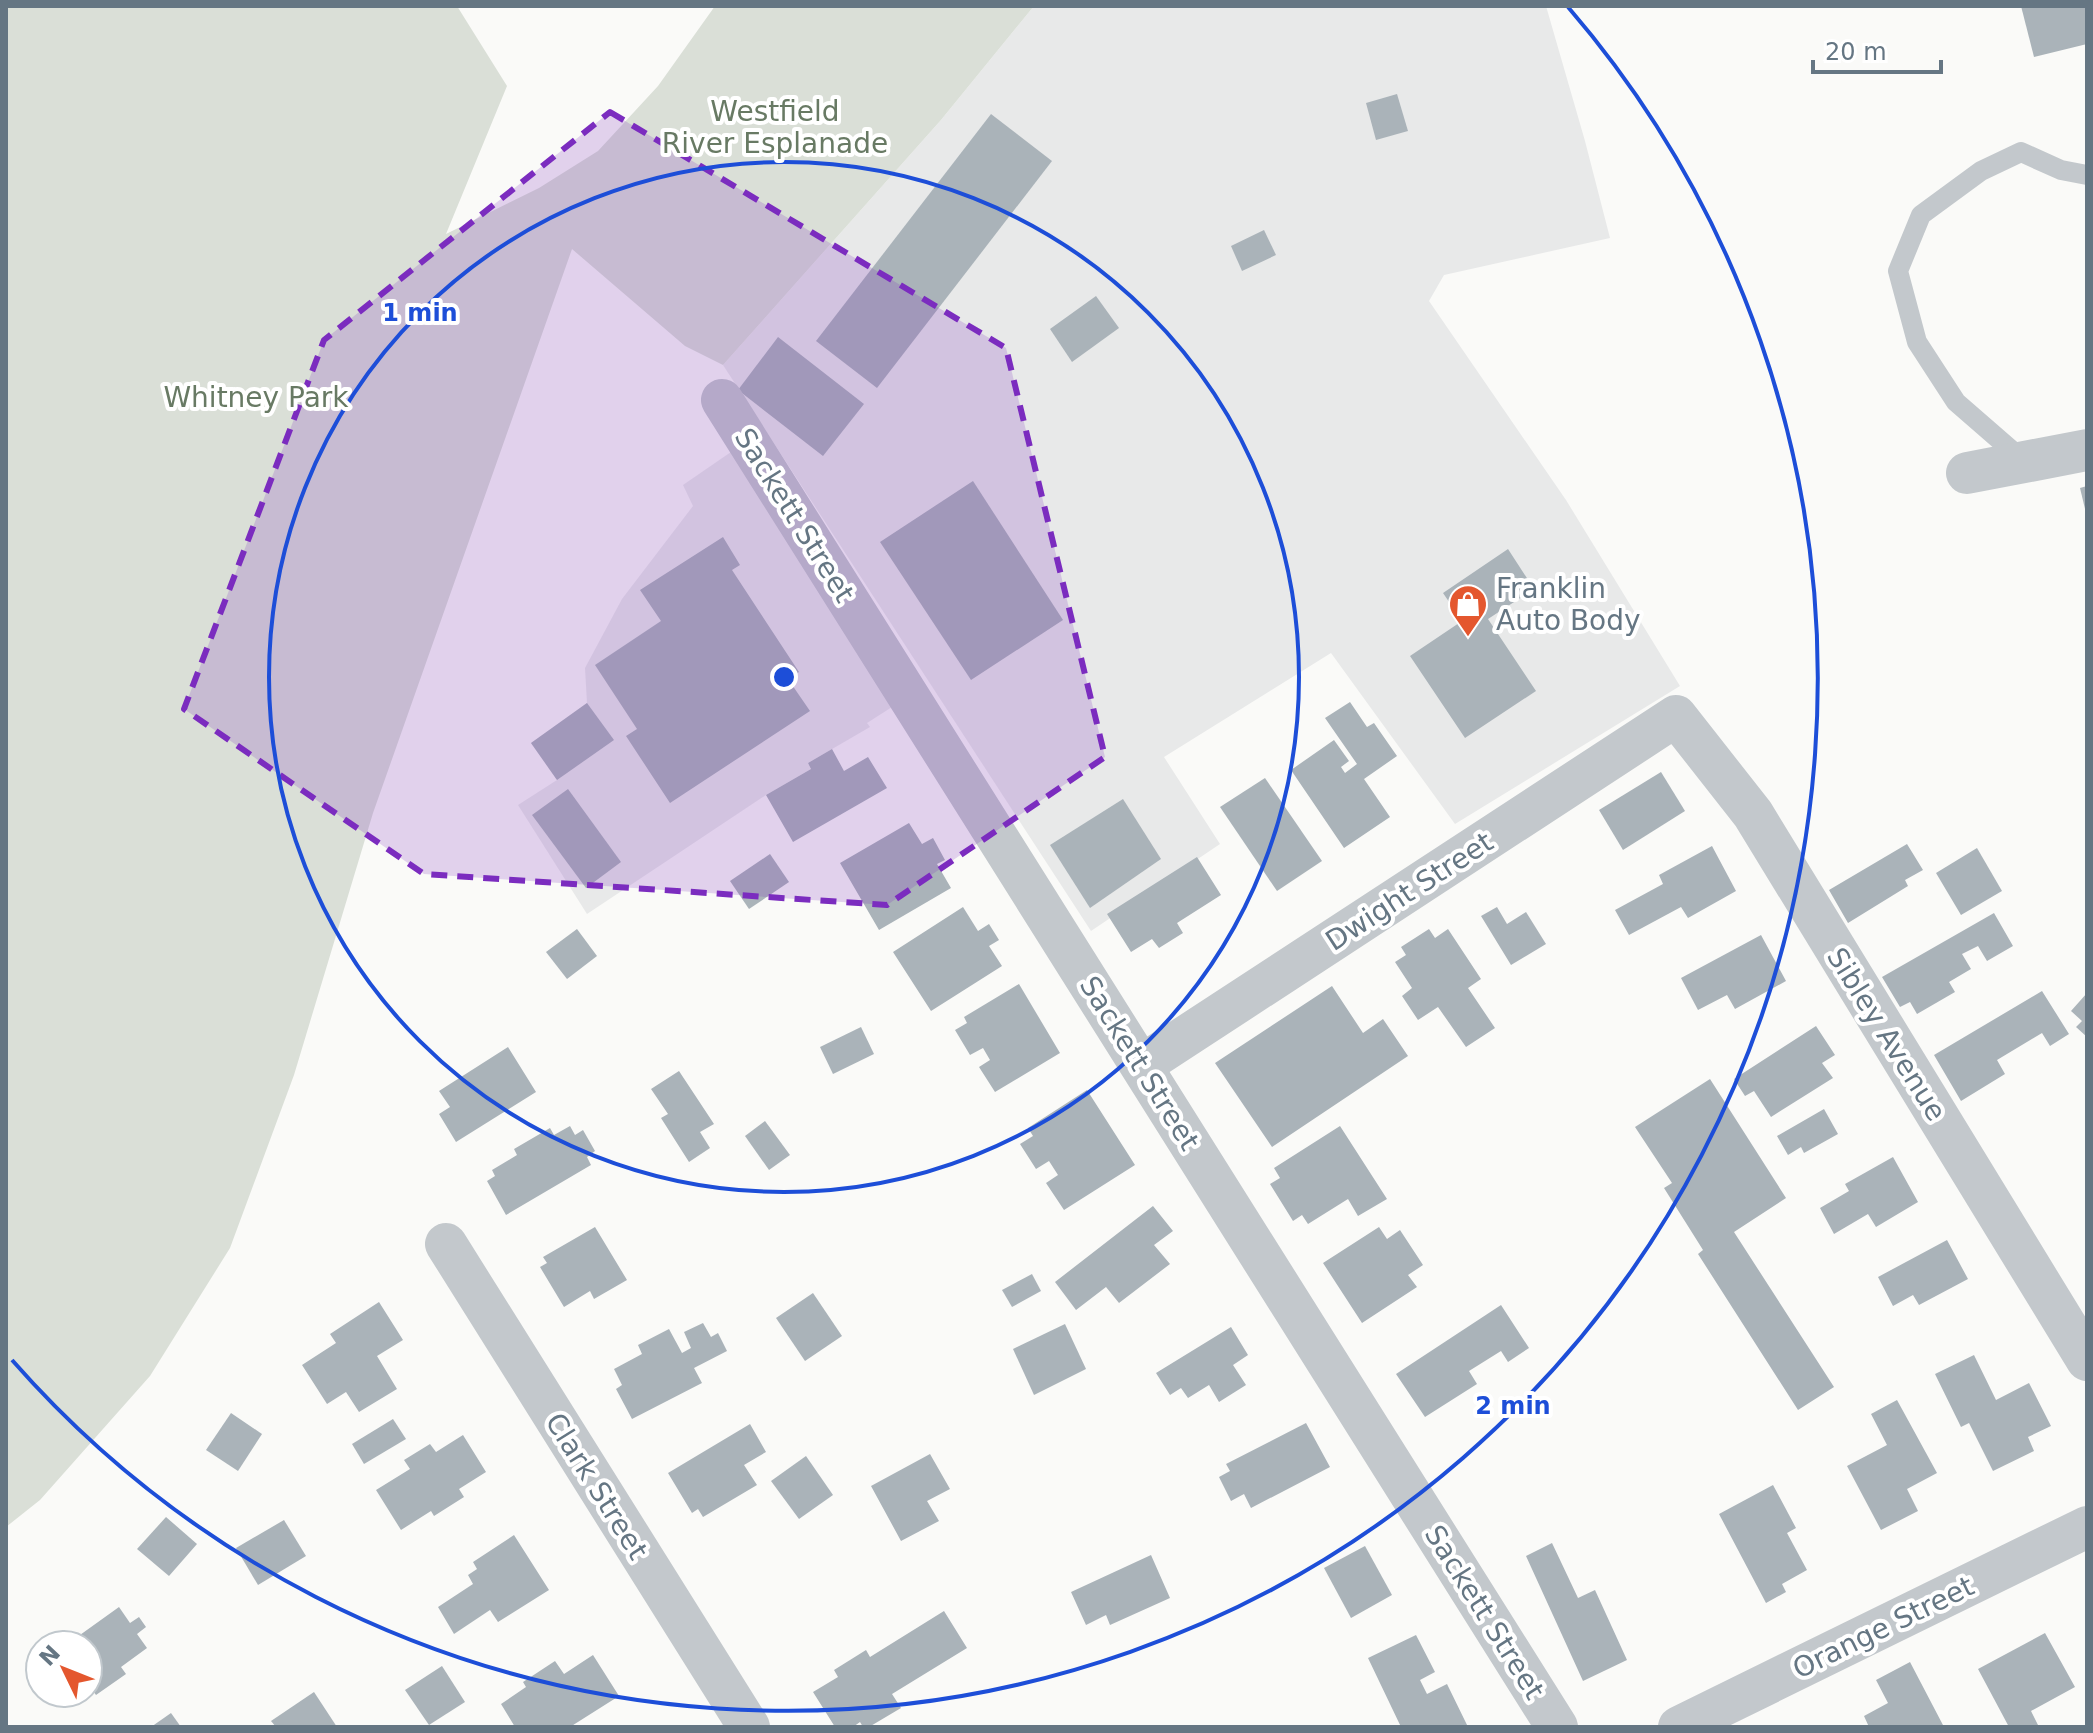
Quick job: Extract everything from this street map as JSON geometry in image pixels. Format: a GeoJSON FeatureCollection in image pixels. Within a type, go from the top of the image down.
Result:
{"type":"FeatureCollection","features":[{"type":"Feature","properties":{"kind":"street","name":"Sackett Street"},"geometry":{"type":"LineString","coordinates":[[722,400],[1557,1727]]}},
{"type":"Feature","properties":{"kind":"street"},"geometry":{"type":"LineString","coordinates":[[1967,473],[2087,450]]}},
{"type":"Feature","properties":{"kind":"street","name":"Dwight Street"},"geometry":{"type":"LineString","coordinates":[[1142,1065],[1676,716]]}},
{"type":"Feature","properties":{"kind":"street","name":"Sibley Avenue"},"geometry":{"type":"LineString","coordinates":[[1676,716],[1753,814],[2087,1360]]}},
{"type":"Feature","properties":{"kind":"street","name":"Clark Street"},"geometry":{"type":"LineString","coordinates":[[446,1244],[749,1727]]}},
{"type":"Feature","properties":{"kind":"street","name":"Orange Street"},"geometry":{"type":"LineString","coordinates":[[1679,1727],[2087,1527]]}},
{"type":"Feature","properties":{"kind":"lane"},"geometry":{"type":"LineString","coordinates":[[2025,462],[1956,402],[1917,342],[1898,271],[1921,215],[1981,171],[2021,152],[2061,170],[2087,175]]}},
{"type":"Feature","properties":{"kind":"highlighted area"},"geometry":{"type":"Polygon","coordinates":[[[610,112],[1006,348],[1105,757],[887,905],[424,874],[184,709],[324,340],[610,112]]]}},
{"type":"Feature","properties":{"kind":"shaded area"},"geometry":{"type":"Polygon","coordinates":[[[1034,6],[1546,6],[1610,238],[1444,275],[1429,301],[1566,500],[1680,686],[1455,824],[1331,653],[1164,757],[1220,844],[1091,931],[723,365],[941,120],[1034,6]]]}},
{"type":"Feature","properties":{"kind":"shaded area"},"geometry":{"type":"Polygon","coordinates":[[[731,452],[892,707],[867,723],[870,727],[808,763],[811,769],[766,795],[587,914],[518,805],[557,780],[531,743],[587,703],[585,668],[622,599],[693,506],[683,485],[731,452]]]}},
{"type":"Feature","properties":{"kind":"green space","name":"Whitney Park"},"geometry":{"type":"Polygon","coordinates":[[[6,6],[457,6],[507,86],[446,234],[539,188],[598,151],[658,86],[715,6],[1034,6],[941,120],[723,365],[685,346],[572,249],[373,813],[294,1075],[230,1248],[150,1376],[40,1500],[6,1527],[6,6]]]}},
{"type":"Feature","properties":{"kind":"building"},"geometry":{"type":"Polygon","coordinates":[[[2021,6],[2087,6],[2087,44],[2034,57],[2021,6]]]}},
{"type":"Feature","properties":{"kind":"building"},"geometry":{"type":"Polygon","coordinates":[[[1397,94],[1408,131],[1376,140],[1366,103],[1397,94]]]}},
{"type":"Feature","properties":{"kind":"building"},"geometry":{"type":"Polygon","coordinates":[[[991,114],[1052,161],[877,388],[816,341],[991,114]]]}},
{"type":"Feature","properties":{"kind":"building"},"geometry":{"type":"Polygon","coordinates":[[[1264,230],[1276,255],[1242,271],[1231,246],[1264,230]]]}},
{"type":"Feature","properties":{"kind":"building"},"geometry":{"type":"Polygon","coordinates":[[[1096,296],[1119,328],[1072,362],[1050,329],[1096,296]]]}},
{"type":"Feature","properties":{"kind":"building"},"geometry":{"type":"Polygon","coordinates":[[[778,337],[864,404],[823,456],[738,390],[778,337]]]}},
{"type":"Feature","properties":{"kind":"building"},"geometry":{"type":"Polygon","coordinates":[[[973,481],[1063,620],[971,680],[880,542],[973,481]]]}},
{"type":"Feature","properties":{"kind":"building"},"geometry":{"type":"Polygon","coordinates":[[[2087,486],[2087,513],[2086,513],[2080,488],[2087,486]]]}},
{"type":"Feature","properties":{"kind":"building"},"geometry":{"type":"Polygon","coordinates":[[[723,537],[740,565],[732,570],[799,672],[788,679],[810,711],[670,803],[626,736],[637,729],[595,665],[661,621],[640,590],[723,537]]]}},
{"type":"Feature","properties":{"kind":"building","name":"Franklin Auto Body"},"geometry":{"type":"Polygon","coordinates":[[[1508,549],[1534,589],[1488,619],[1536,691],[1465,738],[1410,656],[1462,621],[1443,593],[1508,549]]]}},
{"type":"Feature","properties":{"kind":"building"},"geometry":{"type":"Polygon","coordinates":[[[1350,702],[1367,727],[1374,723],[1397,756],[1364,779],[1390,817],[1344,848],[1291,770],[1334,740],[1349,761],[1341,767],[1345,773],[1357,764],[1325,718],[1350,702]]]}},
{"type":"Feature","properties":{"kind":"building"},"geometry":{"type":"Polygon","coordinates":[[[587,703],[614,740],[557,780],[531,743],[587,703]]]}},
{"type":"Feature","properties":{"kind":"building"},"geometry":{"type":"Polygon","coordinates":[[[832,749],[844,771],[868,757],[887,788],[793,842],[766,795],[811,769],[808,763],[832,749]]]}},
{"type":"Feature","properties":{"kind":"building"},"geometry":{"type":"Polygon","coordinates":[[[1661,772],[1685,811],[1623,850],[1599,810],[1661,772]]]}},
{"type":"Feature","properties":{"kind":"building"},"geometry":{"type":"Polygon","coordinates":[[[1265,778],[1322,861],[1277,891],[1220,807],[1265,778]]]}},
{"type":"Feature","properties":{"kind":"building"},"geometry":{"type":"Polygon","coordinates":[[[568,789],[621,862],[586,888],[532,815],[568,789]]]}},
{"type":"Feature","properties":{"kind":"building"},"geometry":{"type":"Polygon","coordinates":[[[1123,799],[1161,859],[1090,908],[1050,845],[1123,799]]]}},
{"type":"Feature","properties":{"kind":"building"},"geometry":{"type":"Polygon","coordinates":[[[909,823],[922,844],[933,838],[945,860],[937,864],[951,888],[879,930],[840,863],[909,823]]]}},
{"type":"Feature","properties":{"kind":"building"},"geometry":{"type":"Polygon","coordinates":[[[1907,844],[1923,870],[1905,880],[1908,886],[1848,923],[1829,890],[1907,844]]]}},
{"type":"Feature","properties":{"kind":"building"},"geometry":{"type":"Polygon","coordinates":[[[1712,846],[1736,891],[1688,918],[1681,907],[1629,935],[1615,910],[1663,884],[1659,875],[1712,846]]]}},
{"type":"Feature","properties":{"kind":"building"},"geometry":{"type":"Polygon","coordinates":[[[1977,848],[2002,891],[1961,915],[1936,873],[1977,848]]]}},
{"type":"Feature","properties":{"kind":"building"},"geometry":{"type":"Polygon","coordinates":[[[770,854],[789,882],[749,909],[730,881],[770,854]]]}},
{"type":"Feature","properties":{"kind":"building"},"geometry":{"type":"Polygon","coordinates":[[[1197,857],[1221,895],[1177,923],[1183,933],[1159,948],[1152,939],[1131,952],[1107,914],[1197,857]]]}},
{"type":"Feature","properties":{"kind":"building"},"geometry":{"type":"Polygon","coordinates":[[[963,907],[978,931],[989,924],[999,940],[989,946],[1002,966],[931,1011],[893,952],[963,907]]]}},
{"type":"Feature","properties":{"kind":"building"},"geometry":{"type":"Polygon","coordinates":[[[1497,907],[1507,924],[1526,912],[1546,944],[1511,965],[1481,916],[1497,907]]]}},
{"type":"Feature","properties":{"kind":"building"},"geometry":{"type":"Polygon","coordinates":[[[1994,913],[2013,946],[1987,961],[1978,946],[1962,954],[1971,969],[1949,982],[1955,992],[1917,1014],[1910,1002],[1900,1007],[1882,977],[1994,913]]]}},
{"type":"Feature","properties":{"kind":"building"},"geometry":{"type":"Polygon","coordinates":[[[577,929],[597,956],[567,979],[546,952],[577,929]]]}},
{"type":"Feature","properties":{"kind":"building"},"geometry":{"type":"Polygon","coordinates":[[[1429,929],[1435,938],[1448,929],[1481,979],[1468,988],[1495,1028],[1466,1047],[1438,1007],[1418,1020],[1402,996],[1412,988],[1395,962],[1406,955],[1401,947],[1429,929]]]}},
{"type":"Feature","properties":{"kind":"building"},"geometry":{"type":"Polygon","coordinates":[[[1761,935],[1786,981],[1735,1009],[1727,995],[1698,1010],[1681,978],[1761,935]]]}},
{"type":"Feature","properties":{"kind":"building"},"geometry":{"type":"Polygon","coordinates":[[[1019,984],[1060,1053],[995,1092],[979,1067],[990,1060],[983,1048],[970,1055],[955,1030],[967,1023],[964,1017],[1019,984]]]}},
{"type":"Feature","properties":{"kind":"building"},"geometry":{"type":"Polygon","coordinates":[[[1332,986],[1363,1033],[1383,1019],[1408,1056],[1272,1147],[1215,1063],[1332,986]]]}},
{"type":"Feature","properties":{"kind":"building"},"geometry":{"type":"Polygon","coordinates":[[[2042,991],[2069,1034],[2050,1046],[2042,1033],[1997,1060],[2005,1074],[1961,1101],[1934,1055],[2042,991]]]}},
{"type":"Feature","properties":{"kind":"building"},"geometry":{"type":"Polygon","coordinates":[[[2087,993],[2087,1037],[2076,1027],[2082,1021],[2071,1011],[2087,993]]]}},
{"type":"Feature","properties":{"kind":"building"},"geometry":{"type":"Polygon","coordinates":[[[1816,1026],[1835,1055],[1822,1063],[1833,1078],[1771,1117],[1754,1091],[1745,1096],[1734,1079],[1816,1026]]]}},
{"type":"Feature","properties":{"kind":"building"},"geometry":{"type":"Polygon","coordinates":[[[861,1027],[874,1054],[833,1074],[820,1047],[861,1027]]]}},
{"type":"Feature","properties":{"kind":"building"},"geometry":{"type":"Polygon","coordinates":[[[508,1047],[536,1092],[456,1142],[439,1114],[450,1107],[439,1091],[508,1047]]]}},
{"type":"Feature","properties":{"kind":"building"},"geometry":{"type":"Polygon","coordinates":[[[679,1071],[714,1124],[700,1132],[710,1148],[689,1162],[661,1118],[668,1114],[651,1089],[679,1071]]]}},
{"type":"Feature","properties":{"kind":"building"},"geometry":{"type":"Polygon","coordinates":[[[1710,1079],[1786,1198],[1734,1232],[1834,1387],[1798,1410],[1698,1254],[1703,1250],[1664,1188],[1672,1183],[1635,1127],[1710,1079]]]}},
{"type":"Feature","properties":{"kind":"building"},"geometry":{"type":"Polygon","coordinates":[[[1087,1090],[1135,1165],[1064,1210],[1046,1183],[1058,1175],[1049,1161],[1036,1169],[1020,1144],[1033,1136],[1028,1128],[1087,1090]]]}},
{"type":"Feature","properties":{"kind":"building"},"geometry":{"type":"Polygon","coordinates":[[[1824,1109],[1838,1134],[1804,1153],[1801,1147],[1788,1155],[1777,1136],[1824,1109]]]}},
{"type":"Feature","properties":{"kind":"building"},"geometry":{"type":"Polygon","coordinates":[[[765,1121],[790,1155],[769,1170],[745,1136],[765,1121]]]}},
{"type":"Feature","properties":{"kind":"building"},"geometry":{"type":"Polygon","coordinates":[[[570,1126],[575,1135],[583,1130],[595,1151],[587,1157],[591,1165],[506,1215],[487,1181],[495,1176],[492,1170],[517,1155],[514,1149],[550,1128],[554,1135],[570,1126]]]}},
{"type":"Feature","properties":{"kind":"building"},"geometry":{"type":"Polygon","coordinates":[[[1340,1126],[1387,1199],[1358,1216],[1348,1199],[1308,1224],[1302,1215],[1293,1221],[1270,1184],[1280,1178],[1274,1168],[1340,1126]]]}},
{"type":"Feature","properties":{"kind":"building"},"geometry":{"type":"Polygon","coordinates":[[[1893,1157],[1918,1202],[1876,1227],[1868,1214],[1834,1234],[1820,1208],[1849,1191],[1845,1184],[1893,1157]]]}},
{"type":"Feature","properties":{"kind":"building"},"geometry":{"type":"Polygon","coordinates":[[[1153,1206],[1173,1231],[1154,1245],[1170,1264],[1119,1303],[1106,1287],[1076,1310],[1055,1282],[1153,1206]]]}},
{"type":"Feature","properties":{"kind":"building"},"geometry":{"type":"Polygon","coordinates":[[[595,1227],[627,1280],[594,1299],[590,1291],[564,1307],[540,1267],[547,1263],[543,1257],[595,1227]]]}},
{"type":"Feature","properties":{"kind":"building"},"geometry":{"type":"Polygon","coordinates":[[[1379,1227],[1387,1239],[1400,1230],[1423,1265],[1408,1275],[1417,1287],[1362,1323],[1323,1263],[1379,1227]]]}},
{"type":"Feature","properties":{"kind":"building"},"geometry":{"type":"Polygon","coordinates":[[[1947,1240],[1968,1279],[1919,1305],[1913,1295],[1893,1306],[1878,1277],[1947,1240]]]}},
{"type":"Feature","properties":{"kind":"building"},"geometry":{"type":"Polygon","coordinates":[[[1032,1274],[1041,1291],[1012,1307],[1002,1290],[1032,1274]]]}},
{"type":"Feature","properties":{"kind":"building"},"geometry":{"type":"Polygon","coordinates":[[[813,1293],[842,1336],[805,1361],[776,1318],[813,1293]]]}},
{"type":"Feature","properties":{"kind":"building"},"geometry":{"type":"Polygon","coordinates":[[[379,1302],[403,1340],[377,1356],[397,1389],[359,1412],[346,1392],[327,1404],[302,1365],[336,1343],[330,1334],[379,1302]]]}},
{"type":"Feature","properties":{"kind":"building"},"geometry":{"type":"Polygon","coordinates":[[[1501,1305],[1529,1348],[1508,1362],[1501,1351],[1469,1371],[1477,1384],[1425,1417],[1396,1374],[1501,1305]]]}},
{"type":"Feature","properties":{"kind":"building"},"geometry":{"type":"Polygon","coordinates":[[[703,1323],[711,1337],[718,1333],[727,1351],[694,1368],[702,1383],[632,1419],[616,1389],[622,1385],[614,1369],[642,1354],[638,1345],[669,1329],[682,1353],[691,1348],[684,1332],[703,1323]]]}},
{"type":"Feature","properties":{"kind":"building"},"geometry":{"type":"Polygon","coordinates":[[[1065,1324],[1086,1369],[1034,1395],[1013,1349],[1065,1324]]]}},
{"type":"Feature","properties":{"kind":"building"},"geometry":{"type":"Polygon","coordinates":[[[1231,1327],[1248,1355],[1233,1365],[1246,1385],[1219,1402],[1209,1385],[1188,1398],[1181,1388],[1170,1395],[1156,1373],[1231,1327]]]}},
{"type":"Feature","properties":{"kind":"building"},"geometry":{"type":"Polygon","coordinates":[[[1974,1355],[1996,1400],[2029,1383],[2051,1426],[2028,1437],[2034,1451],[1993,1471],[1969,1423],[1961,1427],[1935,1374],[1974,1355]]]}},
{"type":"Feature","properties":{"kind":"building"},"geometry":{"type":"Polygon","coordinates":[[[1897,1400],[1937,1473],[1907,1489],[1918,1511],[1881,1530],[1847,1466],[1887,1445],[1871,1414],[1897,1400]]]}},
{"type":"Feature","properties":{"kind":"building"},"geometry":{"type":"Polygon","coordinates":[[[231,1413],[262,1434],[238,1471],[206,1450],[231,1413]]]}},
{"type":"Feature","properties":{"kind":"building"},"geometry":{"type":"Polygon","coordinates":[[[393,1419],[406,1439],[364,1464],[352,1444],[393,1419]]]}},
{"type":"Feature","properties":{"kind":"building"},"geometry":{"type":"Polygon","coordinates":[[[1306,1423],[1330,1467],[1251,1508],[1244,1494],[1231,1501],[1219,1477],[1230,1471],[1226,1464],[1306,1423]]]}},
{"type":"Feature","properties":{"kind":"building"},"geometry":{"type":"Polygon","coordinates":[[[750,1424],[766,1452],[744,1465],[757,1485],[703,1517],[698,1509],[692,1513],[668,1473],[750,1424]]]}},
{"type":"Feature","properties":{"kind":"building"},"geometry":{"type":"Polygon","coordinates":[[[463,1435],[486,1472],[459,1489],[464,1497],[434,1516],[431,1511],[401,1530],[376,1490],[410,1469],[404,1460],[430,1444],[436,1452],[463,1435]]]}},
{"type":"Feature","properties":{"kind":"building"},"geometry":{"type":"Polygon","coordinates":[[[930,1454],[950,1489],[927,1501],[939,1521],[901,1541],[871,1486],[930,1454]]]}},
{"type":"Feature","properties":{"kind":"building"},"geometry":{"type":"Polygon","coordinates":[[[806,1456],[833,1495],[799,1519],[771,1481],[806,1456]]]}},
{"type":"Feature","properties":{"kind":"building"},"geometry":{"type":"Polygon","coordinates":[[[1773,1485],[1796,1528],[1787,1533],[1807,1570],[1782,1584],[1786,1592],[1766,1603],[1719,1514],[1773,1485]]]}},
{"type":"Feature","properties":{"kind":"building"},"geometry":{"type":"Polygon","coordinates":[[[166,1517],[197,1544],[169,1576],[137,1549],[166,1517]]]}},
{"type":"Feature","properties":{"kind":"building"},"geometry":{"type":"Polygon","coordinates":[[[284,1520],[306,1556],[258,1585],[236,1548],[284,1520]]]}},
{"type":"Feature","properties":{"kind":"building"},"geometry":{"type":"Polygon","coordinates":[[[514,1535],[549,1590],[498,1622],[490,1610],[454,1634],[438,1607],[473,1584],[468,1575],[477,1569],[473,1562],[514,1535]]]}},
{"type":"Feature","properties":{"kind":"building"},"geometry":{"type":"Polygon","coordinates":[[[1552,1543],[1578,1598],[1595,1590],[1627,1660],[1583,1681],[1526,1556],[1552,1543]]]}},
{"type":"Feature","properties":{"kind":"building"},"geometry":{"type":"Polygon","coordinates":[[[1365,1546],[1392,1595],[1351,1618],[1324,1568],[1365,1546]]]}},
{"type":"Feature","properties":{"kind":"building"},"geometry":{"type":"Polygon","coordinates":[[[1151,1555],[1170,1598],[1110,1625],[1106,1615],[1086,1625],[1071,1592],[1151,1555]]]}},
{"type":"Feature","properties":{"kind":"building"},"geometry":{"type":"Polygon","coordinates":[[[119,1607],[130,1623],[139,1617],[146,1627],[137,1634],[147,1648],[121,1667],[126,1674],[104,1689],[104,1629],[88,1629],[119,1607]]]}},
{"type":"Feature","properties":{"kind":"building"},"geometry":{"type":"Polygon","coordinates":[[[944,1611],[967,1648],[892,1694],[901,1708],[869,1727],[863,1727],[860,1722],[853,1727],[835,1727],[813,1692],[838,1677],[834,1670],[866,1650],[870,1657],[944,1611]]]}},
{"type":"Feature","properties":{"kind":"building"},"geometry":{"type":"Polygon","coordinates":[[[2045,1633],[2075,1687],[2031,1711],[2039,1727],[2009,1727],[1978,1669],[2045,1633]]]}},
{"type":"Feature","properties":{"kind":"building"},"geometry":{"type":"Polygon","coordinates":[[[1416,1635],[1435,1672],[1420,1680],[1427,1694],[1447,1684],[1468,1727],[1401,1727],[1368,1658],[1416,1635]]]}},
{"type":"Feature","properties":{"kind":"building"},"geometry":{"type":"Polygon","coordinates":[[[593,1655],[619,1696],[570,1727],[515,1727],[501,1704],[526,1687],[523,1682],[555,1661],[564,1674],[593,1655]]]}},
{"type":"Feature","properties":{"kind":"building"},"geometry":{"type":"Polygon","coordinates":[[[1910,1662],[1944,1727],[1869,1727],[1864,1716],[1888,1703],[1876,1680],[1910,1662]]]}},
{"type":"Feature","properties":{"kind":"building"},"geometry":{"type":"Polygon","coordinates":[[[442,1666],[465,1702],[429,1725],[405,1690],[442,1666]]]}},
{"type":"Feature","properties":{"kind":"building"},"geometry":{"type":"Polygon","coordinates":[[[314,1692],[337,1727],[276,1727],[271,1721],[314,1692]]]}},
{"type":"Feature","properties":{"kind":"building"},"geometry":{"type":"Polygon","coordinates":[[[171,1713],[181,1727],[151,1727],[171,1713]]]}},
{"type":"Feature","properties":{"kind":"place","name":"Franklin Auto Body"},"geometry":{"type":"Point","coordinates":[1468,638]}},
{"type":"Feature","properties":{"kind":"park label","name":"Westfield River Esplanade"},"geometry":{"type":"Point","coordinates":[775,127]}}]}
